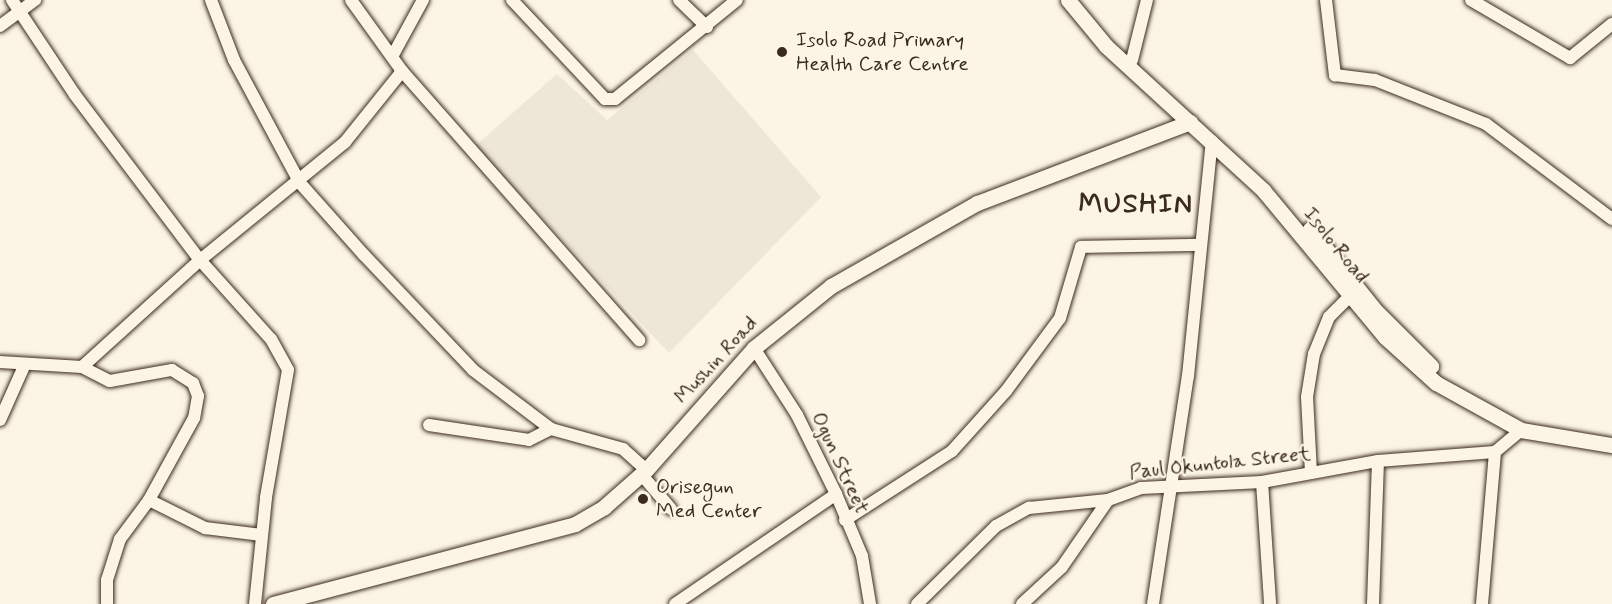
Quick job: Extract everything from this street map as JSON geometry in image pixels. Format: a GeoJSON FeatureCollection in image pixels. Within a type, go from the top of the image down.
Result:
{"type":"FeatureCollection","features":[{"type":"Feature","properties":{"kind":"main road","name":"Isolo Road"},"geometry":{"type":"LineString","coordinates":[[1068,0],[1095,35],[1212,141],[1276,204],[1350,296],[1436,383],[1521,430],[1612,445]]}},
{"type":"Feature","properties":{"kind":"main road","name":"Isolo Road"},"geometry":{"type":"LineString","coordinates":[[1079,0],[1132,60],[1250,163],[1424,360],[1462,390],[1521,420],[1612,436]]}},
{"type":"Feature","properties":{"kind":"main road","name":"Mushin Road"},"geometry":{"type":"LineString","coordinates":[[273,604],[311,599],[575,524],[644,472],[754,348],[831,286],[977,203],[1190,122]]}},
{"type":"Feature","properties":{"kind":"street"},"geometry":{"type":"LineString","coordinates":[[12,0],[200,260],[272,339],[288,370],[261,535],[255,604]]}},
{"type":"Feature","properties":{"kind":"street"},"geometry":{"type":"LineString","coordinates":[[0,26],[35,0]]}},
{"type":"Feature","properties":{"kind":"street"},"geometry":{"type":"LineString","coordinates":[[211,0],[234,60],[300,183],[473,370],[551,429],[623,449],[644,472],[671,509]]}},
{"type":"Feature","properties":{"kind":"street"},"geometry":{"type":"LineString","coordinates":[[351,0],[402,71],[639,340]]}},
{"type":"Feature","properties":{"kind":"street"},"geometry":{"type":"LineString","coordinates":[[393,56],[423,0]]}},
{"type":"Feature","properties":{"kind":"street"},"geometry":{"type":"LineString","coordinates":[[512,0],[604,99],[630,89],[737,0]]}},
{"type":"Feature","properties":{"kind":"street"},"geometry":{"type":"LineString","coordinates":[[679,0],[707,27]]}},
{"type":"Feature","properties":{"kind":"street"},"geometry":{"type":"LineString","coordinates":[[1132,60],[1147,0]]}},
{"type":"Feature","properties":{"kind":"street"},"geometry":{"type":"LineString","coordinates":[[1326,0],[1335,75],[1375,80],[1486,124],[1612,219]]}},
{"type":"Feature","properties":{"kind":"street"},"geometry":{"type":"LineString","coordinates":[[1471,0],[1570,57],[1612,24]]}},
{"type":"Feature","properties":{"kind":"street"},"geometry":{"type":"LineString","coordinates":[[82,368],[200,260],[300,183],[345,142],[402,71]]}},
{"type":"Feature","properties":{"kind":"street"},"geometry":{"type":"LineString","coordinates":[[1153,604],[1169,487],[1188,376],[1199,245],[1212,141]]}},
{"type":"Feature","properties":{"kind":"street"},"geometry":{"type":"LineString","coordinates":[[845,520],[952,451],[1006,391],[1060,318],[1081,247],[1199,245]]}},
{"type":"Feature","properties":{"kind":"street"},"geometry":{"type":"LineString","coordinates":[[1311,473],[1307,397],[1314,354],[1329,317],[1350,296]]}},
{"type":"Feature","properties":{"kind":"street","name":"Ogun Street"},"geometry":{"type":"LineString","coordinates":[[754,348],[797,416],[836,494],[862,556],[870,604]]}},
{"type":"Feature","properties":{"kind":"street"},"geometry":{"type":"LineString","coordinates":[[0,362],[82,368],[110,381],[172,370],[193,383],[198,396],[194,418],[149,500],[113,556],[107,604]]}},
{"type":"Feature","properties":{"kind":"street"},"geometry":{"type":"LineString","coordinates":[[0,420],[25,364]]}},
{"type":"Feature","properties":{"kind":"street"},"geometry":{"type":"LineString","coordinates":[[429,425],[529,440],[551,429]]}},
{"type":"Feature","properties":{"kind":"street"},"geometry":{"type":"LineString","coordinates":[[1482,604],[1496,452],[1521,430]]}},
{"type":"Feature","properties":{"kind":"street","name":"Paul Okuntola Street"},"geometry":{"type":"LineString","coordinates":[[917,604],[996,526],[1029,508],[1108,500],[1125,491],[1262,482],[1378,461],[1496,452]]}},
{"type":"Feature","properties":{"kind":"street"},"geometry":{"type":"LineString","coordinates":[[1373,604],[1378,461]]}},
{"type":"Feature","properties":{"kind":"street"},"geometry":{"type":"LineString","coordinates":[[1262,482],[1270,604]]}},
{"type":"Feature","properties":{"kind":"street"},"geometry":{"type":"LineString","coordinates":[[675,604],[836,494]]}},
{"type":"Feature","properties":{"kind":"street"},"geometry":{"type":"LineString","coordinates":[[149,500],[205,528],[261,535]]}},
{"type":"Feature","properties":{"kind":"street"},"geometry":{"type":"LineString","coordinates":[[1022,604],[1062,567],[1108,500]]}},
{"type":"Feature","properties":{"kind":"shaded area"},"geometry":{"type":"Polygon","coordinates":[[[693,50],[821,197],[669,353],[475,146],[557,74],[607,120],[693,50]]]}},
{"type":"Feature","properties":{"kind":"place","name":"Isolo Road Primary Health Care Centre"},"geometry":{"type":"Point","coordinates":[782,52]}},
{"type":"Feature","properties":{"kind":"place","name":"Orisegun Med Center"},"geometry":{"type":"Point","coordinates":[643,499]}},
{"type":"Feature","properties":{"kind":"district","name":"MUSHIN"},"geometry":{"type":"Point","coordinates":[1136,205]}}]}
